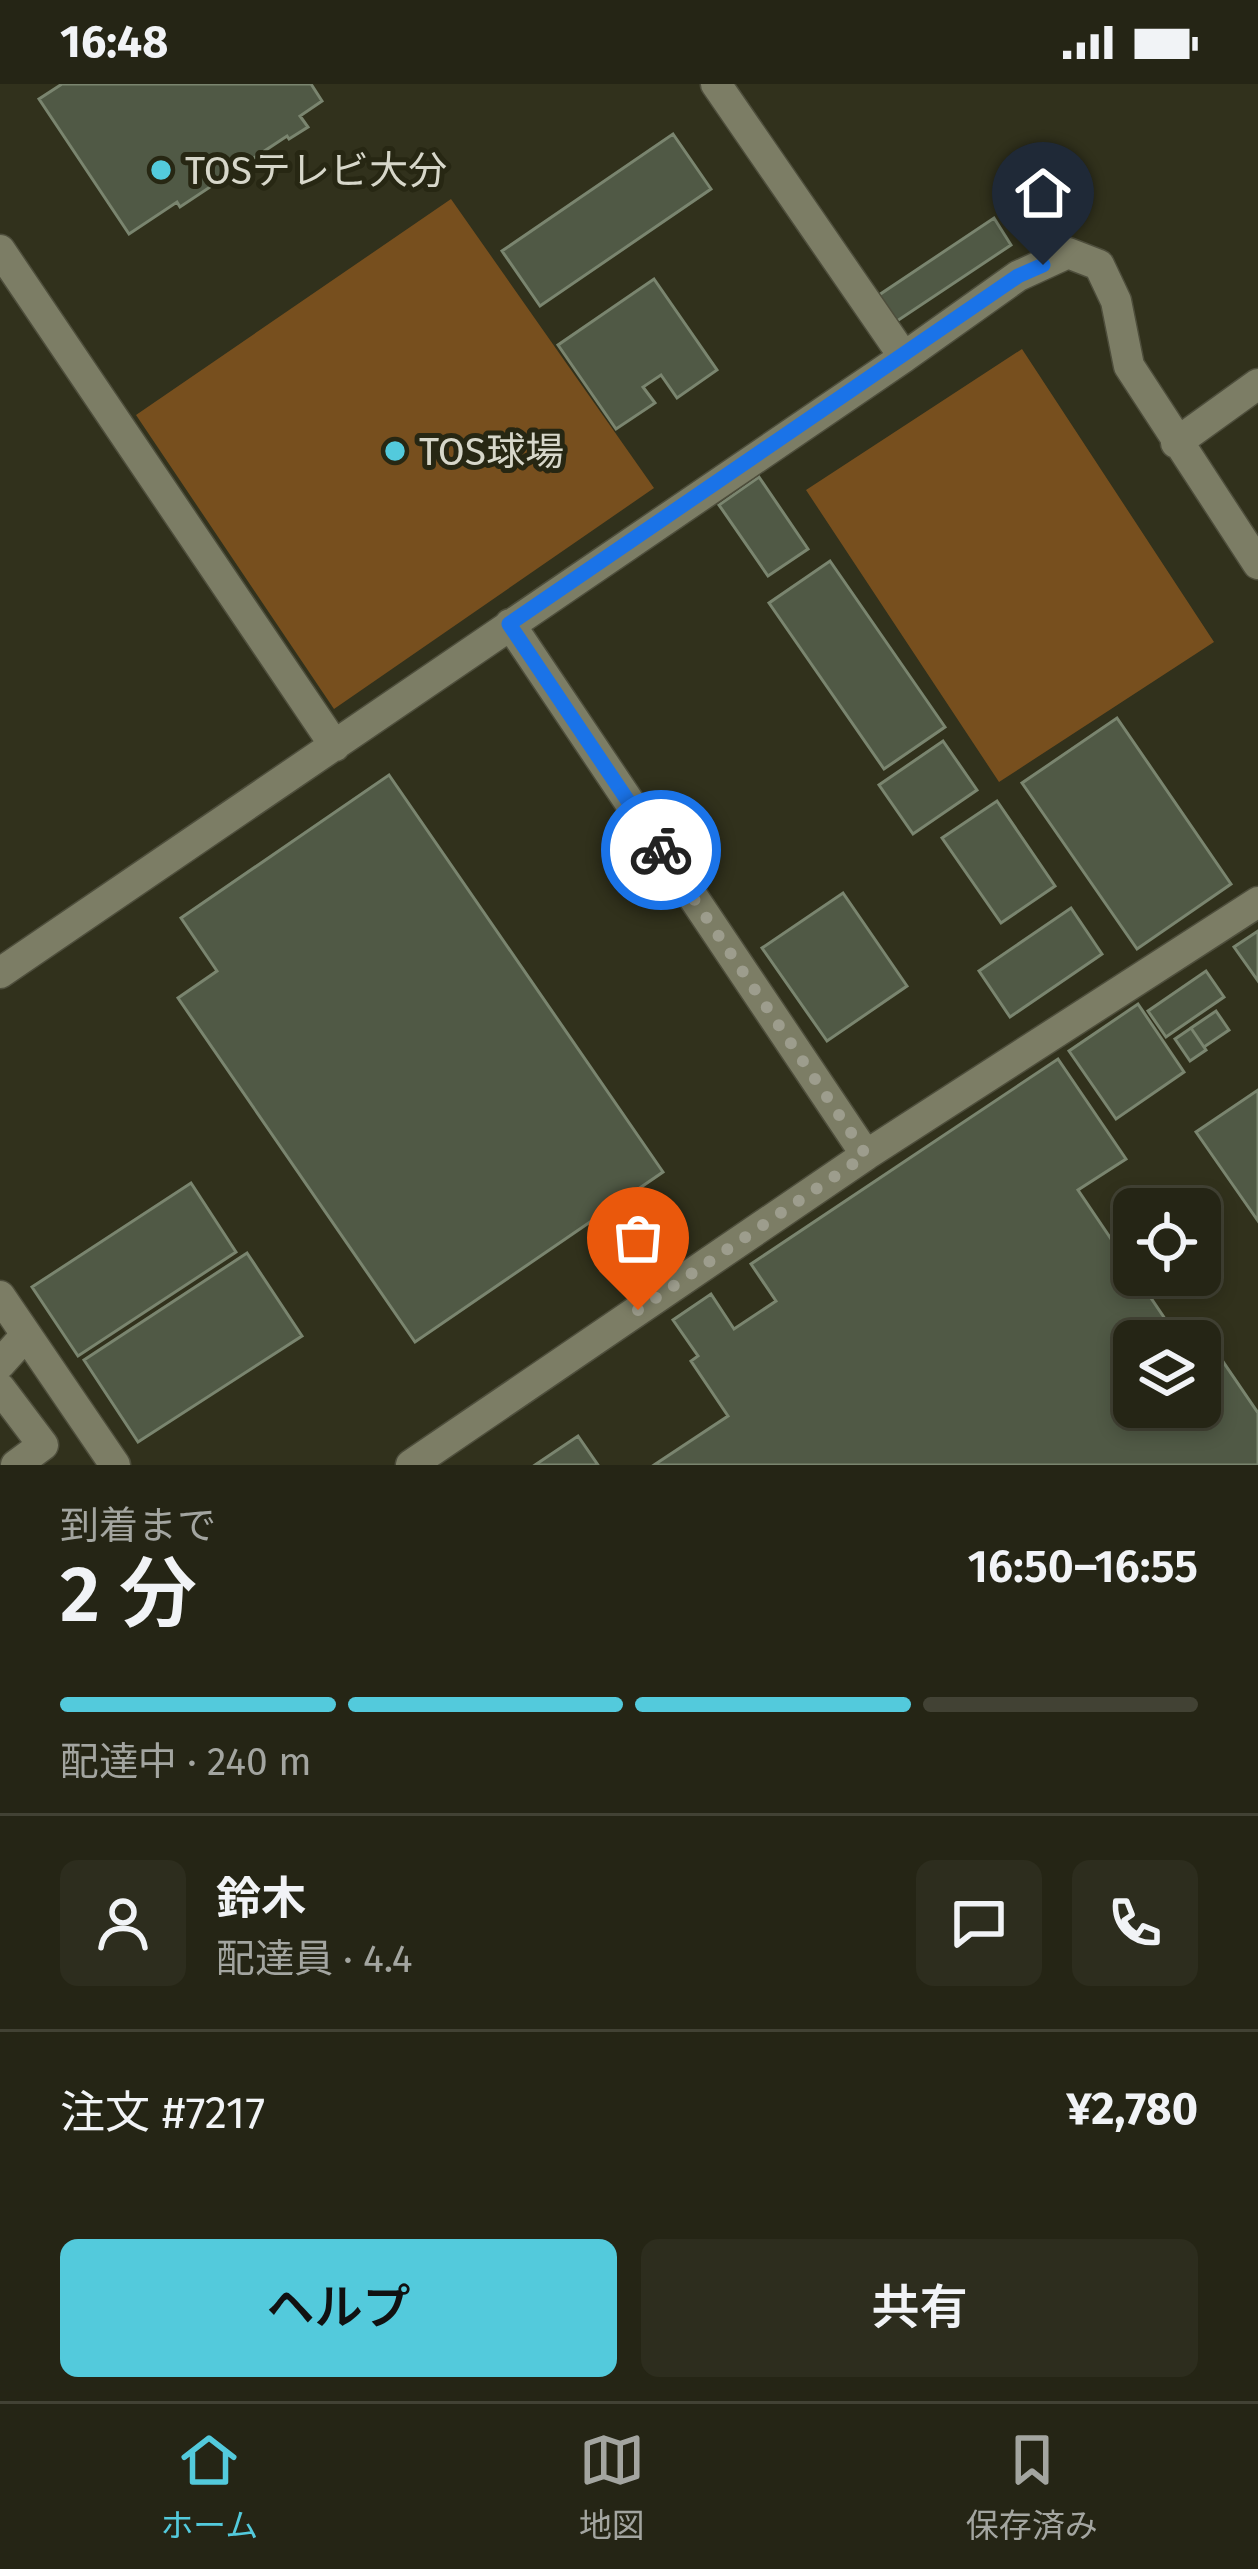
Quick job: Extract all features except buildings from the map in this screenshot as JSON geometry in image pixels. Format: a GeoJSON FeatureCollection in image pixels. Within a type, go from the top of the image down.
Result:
{"type":"FeatureCollection","features":[{"type":"Feature","properties":{"kind":"street"},"geometry":{"type":"LineString","coordinates":[[716,84],[904,357]]}},
{"type":"Feature","properties":{"kind":"street"},"geometry":{"type":"LineString","coordinates":[[0,250],[335,746]]}},
{"type":"Feature","properties":{"kind":"street"},"geometry":{"type":"LineString","coordinates":[[0,974],[1018,276],[1068,253],[1099,265],[1116,301],[1130,366],[1258,564]]}},
{"type":"Feature","properties":{"kind":"street"},"geometry":{"type":"LineString","coordinates":[[1176,443],[1258,384]]}},
{"type":"Feature","properties":{"kind":"street"},"geometry":{"type":"LineString","coordinates":[[509,624],[866,1155]]}},
{"type":"Feature","properties":{"kind":"street"},"geometry":{"type":"LineString","coordinates":[[411,1465],[866,1155],[1258,902]]}},
{"type":"Feature","properties":{"kind":"street"},"geometry":{"type":"LineString","coordinates":[[0,1296],[115,1465]]}},
{"type":"Feature","properties":{"kind":"street"},"geometry":{"type":"LineString","coordinates":[[0,1364],[26,1335]]}},
{"type":"Feature","properties":{"kind":"street"},"geometry":{"type":"LineString","coordinates":[[0,1388],[43,1445],[16,1465]]}},
{"type":"Feature","properties":{"kind":"shaded area","name":"TOS球場"},"geometry":{"type":"Polygon","coordinates":[[[451,199],[654,488],[334,709],[136,415],[451,199]]]}},
{"type":"Feature","properties":{"kind":"shaded area"},"geometry":{"type":"Polygon","coordinates":[[[1022,349],[1214,642],[999,782],[806,490],[1022,349]]]}},
{"type":"Feature","properties":{"kind":"way so far"},"geometry":{"type":"LineString","coordinates":[[638,1310],[866,1155],[661,850]]}},
{"type":"Feature","properties":{"kind":"place","name":"TOSテレビ大分"},"geometry":{"type":"Point","coordinates":[161,170]}},
{"type":"Feature","properties":{"kind":"place","name":"TOS球場"},"geometry":{"type":"Point","coordinates":[395,451]}},
{"type":"Feature","properties":{"kind":"route"},"geometry":{"type":"LineString","coordinates":[[661,850],[509,624],[1018,276],[1043,265]]}}]}
